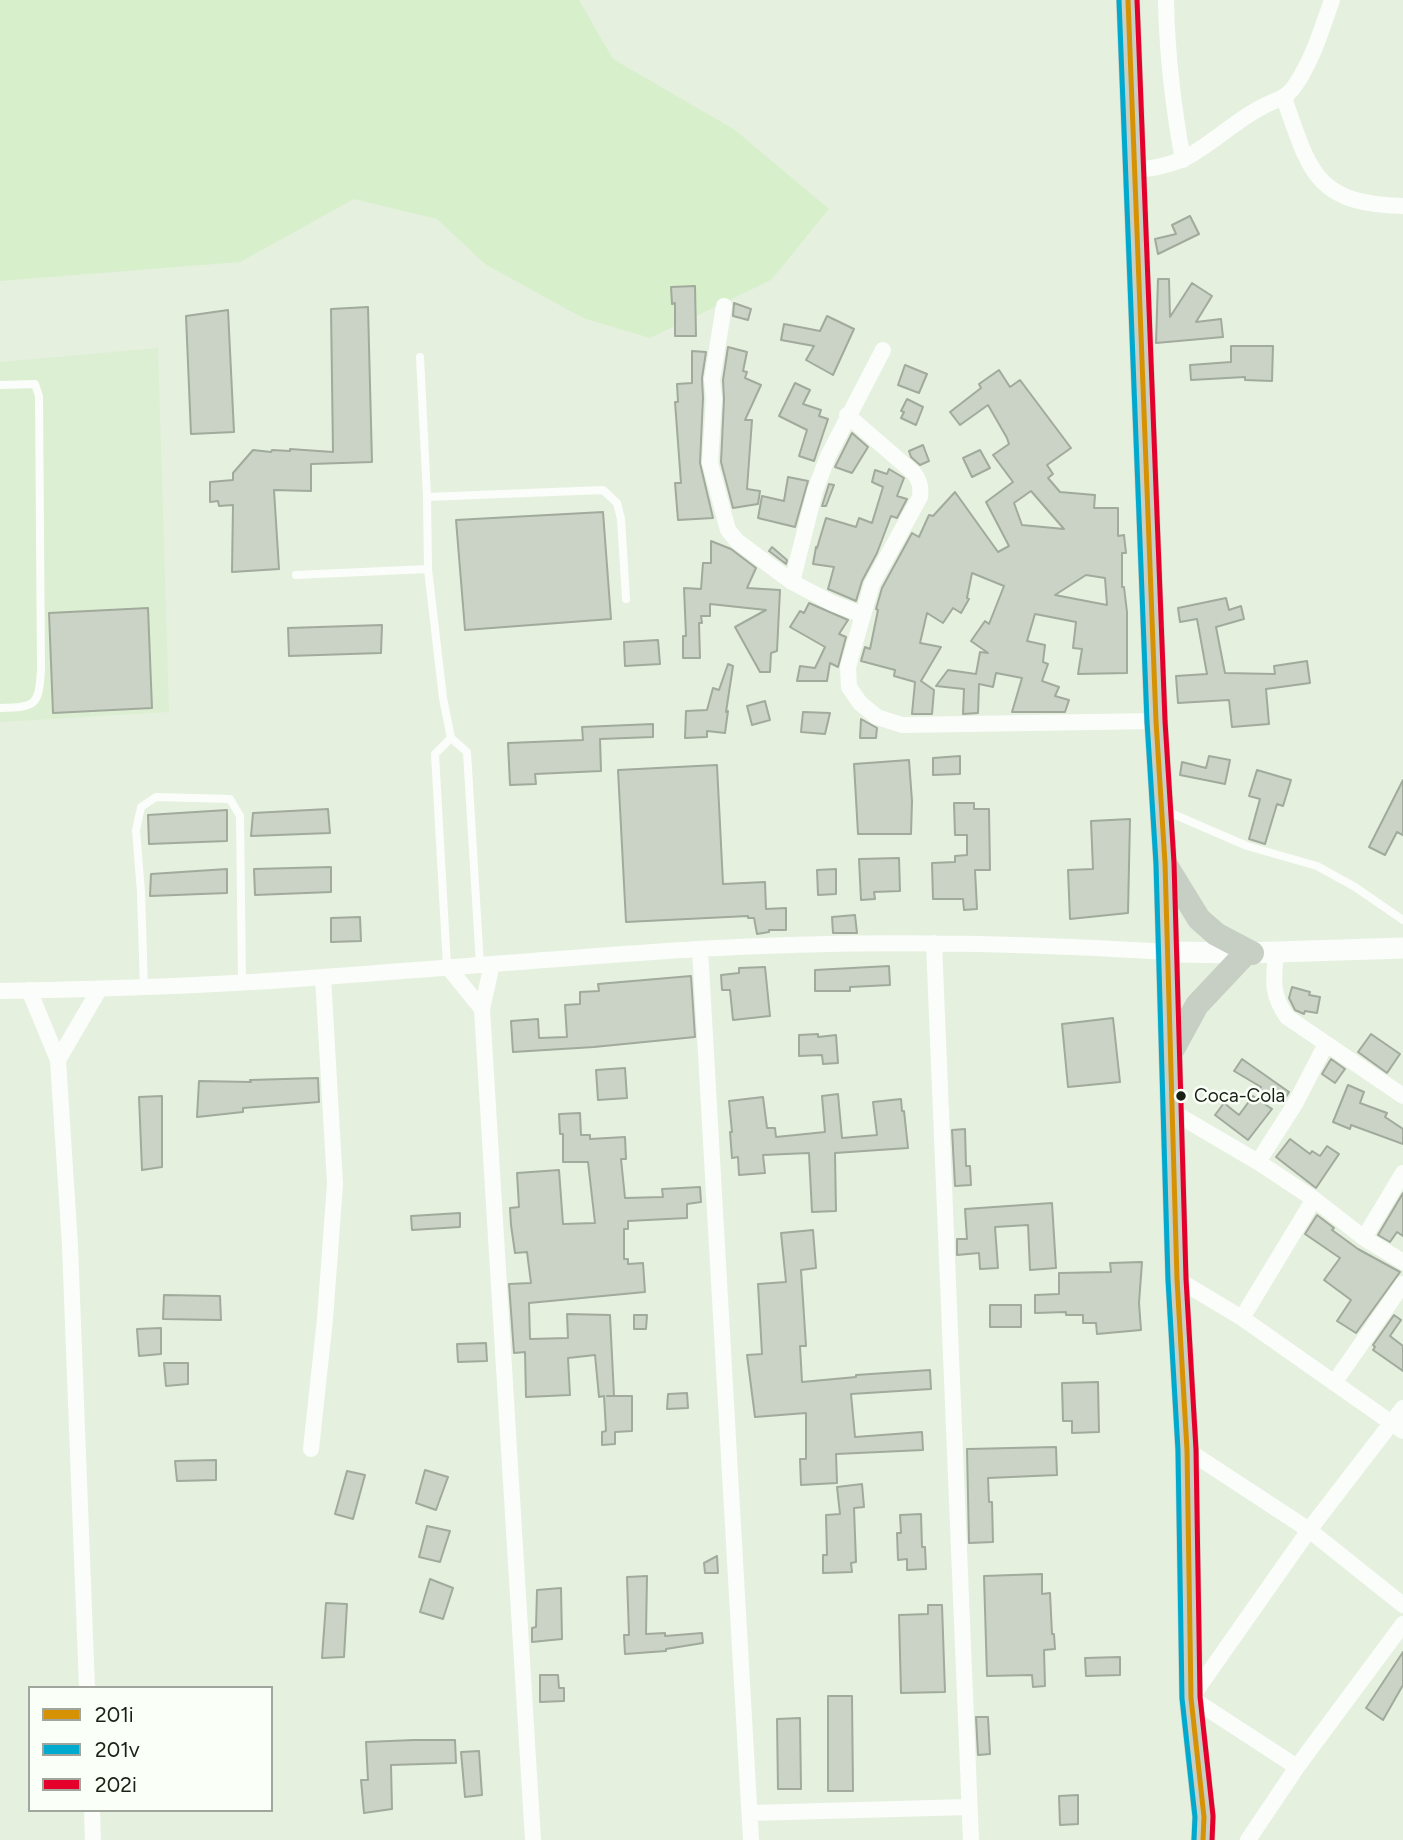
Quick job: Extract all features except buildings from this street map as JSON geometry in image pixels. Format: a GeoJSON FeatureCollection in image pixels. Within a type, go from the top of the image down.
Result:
{"type":"FeatureCollection","features":[{"type":"Feature","properties":{"kind":"main road"},"geometry":{"type":"LineString","coordinates":[[1128,0],[1156,721],[1165,863],[1177,1279],[1186,1450],[1191,1698],[1204,1817],[1203,1840]]}},
{"type":"Feature","properties":{"kind":"main road"},"geometry":{"type":"LineString","coordinates":[[1165,863],[1199,919],[1216,934],[1258,952]]}},
{"type":"Feature","properties":{"kind":"main road"},"geometry":{"type":"LineString","coordinates":[[1168,952],[1403,948]]}},
{"type":"Feature","properties":{"kind":"main road"},"geometry":{"type":"LineString","coordinates":[[1171,1052],[1197,1005],[1258,952]]}},
{"type":"Feature","properties":{"kind":"street"},"geometry":{"type":"LineString","coordinates":[[1166,0],[1171,98],[1182,159]]}},
{"type":"Feature","properties":{"kind":"street"},"geometry":{"type":"LineString","coordinates":[[1134,170],[1151,169],[1182,159],[1248,114],[1284,98],[1297,84],[1332,0]]}},
{"type":"Feature","properties":{"kind":"street"},"geometry":{"type":"LineString","coordinates":[[1284,98],[1307,161],[1318,178],[1338,195],[1373,205],[1403,206]]}},
{"type":"Feature","properties":{"kind":"street"},"geometry":{"type":"LineString","coordinates":[[724,306],[712,380],[714,398],[710,463],[728,530],[737,541],[792,582],[832,603],[863,615]]}},
{"type":"Feature","properties":{"kind":"street"},"geometry":{"type":"LineString","coordinates":[[792,582],[815,491],[828,456],[883,350]]}},
{"type":"Feature","properties":{"kind":"street"},"geometry":{"type":"LineString","coordinates":[[847,415],[914,473],[921,488],[920,498],[872,583],[848,667],[849,687],[860,703],[877,717],[902,725],[1156,721]]}},
{"type":"Feature","properties":{"kind":"street"},"geometry":{"type":"LineString","coordinates":[[934,943],[971,1840]]}},
{"type":"Feature","properties":{"kind":"street"},"geometry":{"type":"LineString","coordinates":[[0,991],[144,988],[701,949],[934,943],[1093,947],[1168,952]]}},
{"type":"Feature","properties":{"kind":"street"},"geometry":{"type":"LineString","coordinates":[[701,949],[751,1840]]}},
{"type":"Feature","properties":{"kind":"street"},"geometry":{"type":"LineString","coordinates":[[1258,952],[1274,983],[1276,1000],[1287,1017],[1403,1096]]}},
{"type":"Feature","properties":{"kind":"street"},"geometry":{"type":"LineString","coordinates":[[486,964],[482,1009],[533,1840]]}},
{"type":"Feature","properties":{"kind":"street"},"geometry":{"type":"LineString","coordinates":[[447,966],[482,1009]]}},
{"type":"Feature","properties":{"kind":"street"},"geometry":{"type":"LineString","coordinates":[[311,1449],[325,1319],[335,1184],[323,977]]}},
{"type":"Feature","properties":{"kind":"street"},"geometry":{"type":"LineString","coordinates":[[29,990],[58,1060],[70,1246],[87,1686]]}},
{"type":"Feature","properties":{"kind":"street"},"geometry":{"type":"LineString","coordinates":[[58,1060],[99,990]]}},
{"type":"Feature","properties":{"kind":"street"},"geometry":{"type":"LineString","coordinates":[[1258,1162],[1295,1104],[1326,1044]]}},
{"type":"Feature","properties":{"kind":"street"},"geometry":{"type":"LineString","coordinates":[[1171,1111],[1258,1162],[1314,1199],[1364,1238],[1403,1262]]}},
{"type":"Feature","properties":{"kind":"street"},"geometry":{"type":"LineString","coordinates":[[1364,1238],[1403,1173]]}},
{"type":"Feature","properties":{"kind":"street"},"geometry":{"type":"LineString","coordinates":[[1242,1318],[1314,1199]]}},
{"type":"Feature","properties":{"kind":"street"},"geometry":{"type":"LineString","coordinates":[[1177,1279],[1242,1318],[1397,1428]]}},
{"type":"Feature","properties":{"kind":"street"},"geometry":{"type":"LineString","coordinates":[[1334,1383],[1403,1284]]}},
{"type":"Feature","properties":{"kind":"street"},"geometry":{"type":"LineString","coordinates":[[1297,1767],[1191,1698],[1309,1530],[1397,1428],[1403,1408]]}},
{"type":"Feature","properties":{"kind":"street"},"geometry":{"type":"LineString","coordinates":[[1186,1450],[1309,1530],[1403,1605]]}},
{"type":"Feature","properties":{"kind":"street"},"geometry":{"type":"LineString","coordinates":[[1248,1840],[1297,1767],[1403,1624]]}},
{"type":"Feature","properties":{"kind":"street"},"geometry":{"type":"LineString","coordinates":[[750,1813],[969,1807]]}},
{"type":"Feature","properties":{"kind":"street"},"geometry":{"type":"LineString","coordinates":[[92,1812],[93,1840]]}},
{"type":"Feature","properties":{"kind":"lane"},"geometry":{"type":"LineString","coordinates":[[420,357],[428,569],[443,698],[451,738],[467,752],[486,964]]}},
{"type":"Feature","properties":{"kind":"lane"},"geometry":{"type":"LineString","coordinates":[[0,385],[35,384],[38,391],[41,669],[40,693],[33,704],[0,708]]}},
{"type":"Feature","properties":{"kind":"lane"},"geometry":{"type":"LineString","coordinates":[[427,497],[603,490],[617,503],[621,519],[626,599]]}},
{"type":"Feature","properties":{"kind":"lane"},"geometry":{"type":"LineString","coordinates":[[296,575],[428,569]]}},
{"type":"Feature","properties":{"kind":"lane"},"geometry":{"type":"LineString","coordinates":[[447,966],[435,754],[451,738]]}},
{"type":"Feature","properties":{"kind":"lane"},"geometry":{"type":"LineString","coordinates":[[144,988],[136,830],[141,807],[156,797],[230,799],[240,816],[242,982]]}},
{"type":"Feature","properties":{"kind":"lane"},"geometry":{"type":"LineString","coordinates":[[1161,809],[1247,846],[1317,866],[1355,887],[1403,920]]}},
{"type":"Feature","properties":{"kind":"shaded area"},"geometry":{"type":"Polygon","coordinates":[[[0,0],[579,0],[613,59],[735,130],[829,209],[771,280],[650,338],[583,318],[485,264],[437,219],[354,199],[240,262],[0,281],[0,0]]]}},
{"type":"Feature","properties":{"kind":"shaded area"},"geometry":{"type":"Polygon","coordinates":[[[158,348],[169,712],[0,722],[0,362],[158,348]]]}},
{"type":"Feature","properties":{"kind":"transit line","name":"201v"},"geometry":{"type":"LineString","coordinates":[[1119,0],[1147,721],[1156,863],[1168,1279],[1178,1450],[1182,1698],[1195,1817],[1194,1840]]}},
{"type":"Feature","properties":{"kind":"transit line","name":"201i"},"geometry":{"type":"LineString","coordinates":[[1128,0],[1156,721],[1165,863],[1177,1279],[1187,1450],[1191,1698],[1204,1817],[1203,1840]]}},
{"type":"Feature","properties":{"kind":"transit line","name":"202i"},"geometry":{"type":"LineString","coordinates":[[1137,0],[1165,721],[1174,863],[1186,1279],[1196,1450],[1200,1697],[1213,1816],[1212,1840]]}},
{"type":"Feature","properties":{"kind":"place","name":"Coca-Cola"},"geometry":{"type":"Point","coordinates":[1181,1096]}}]}
